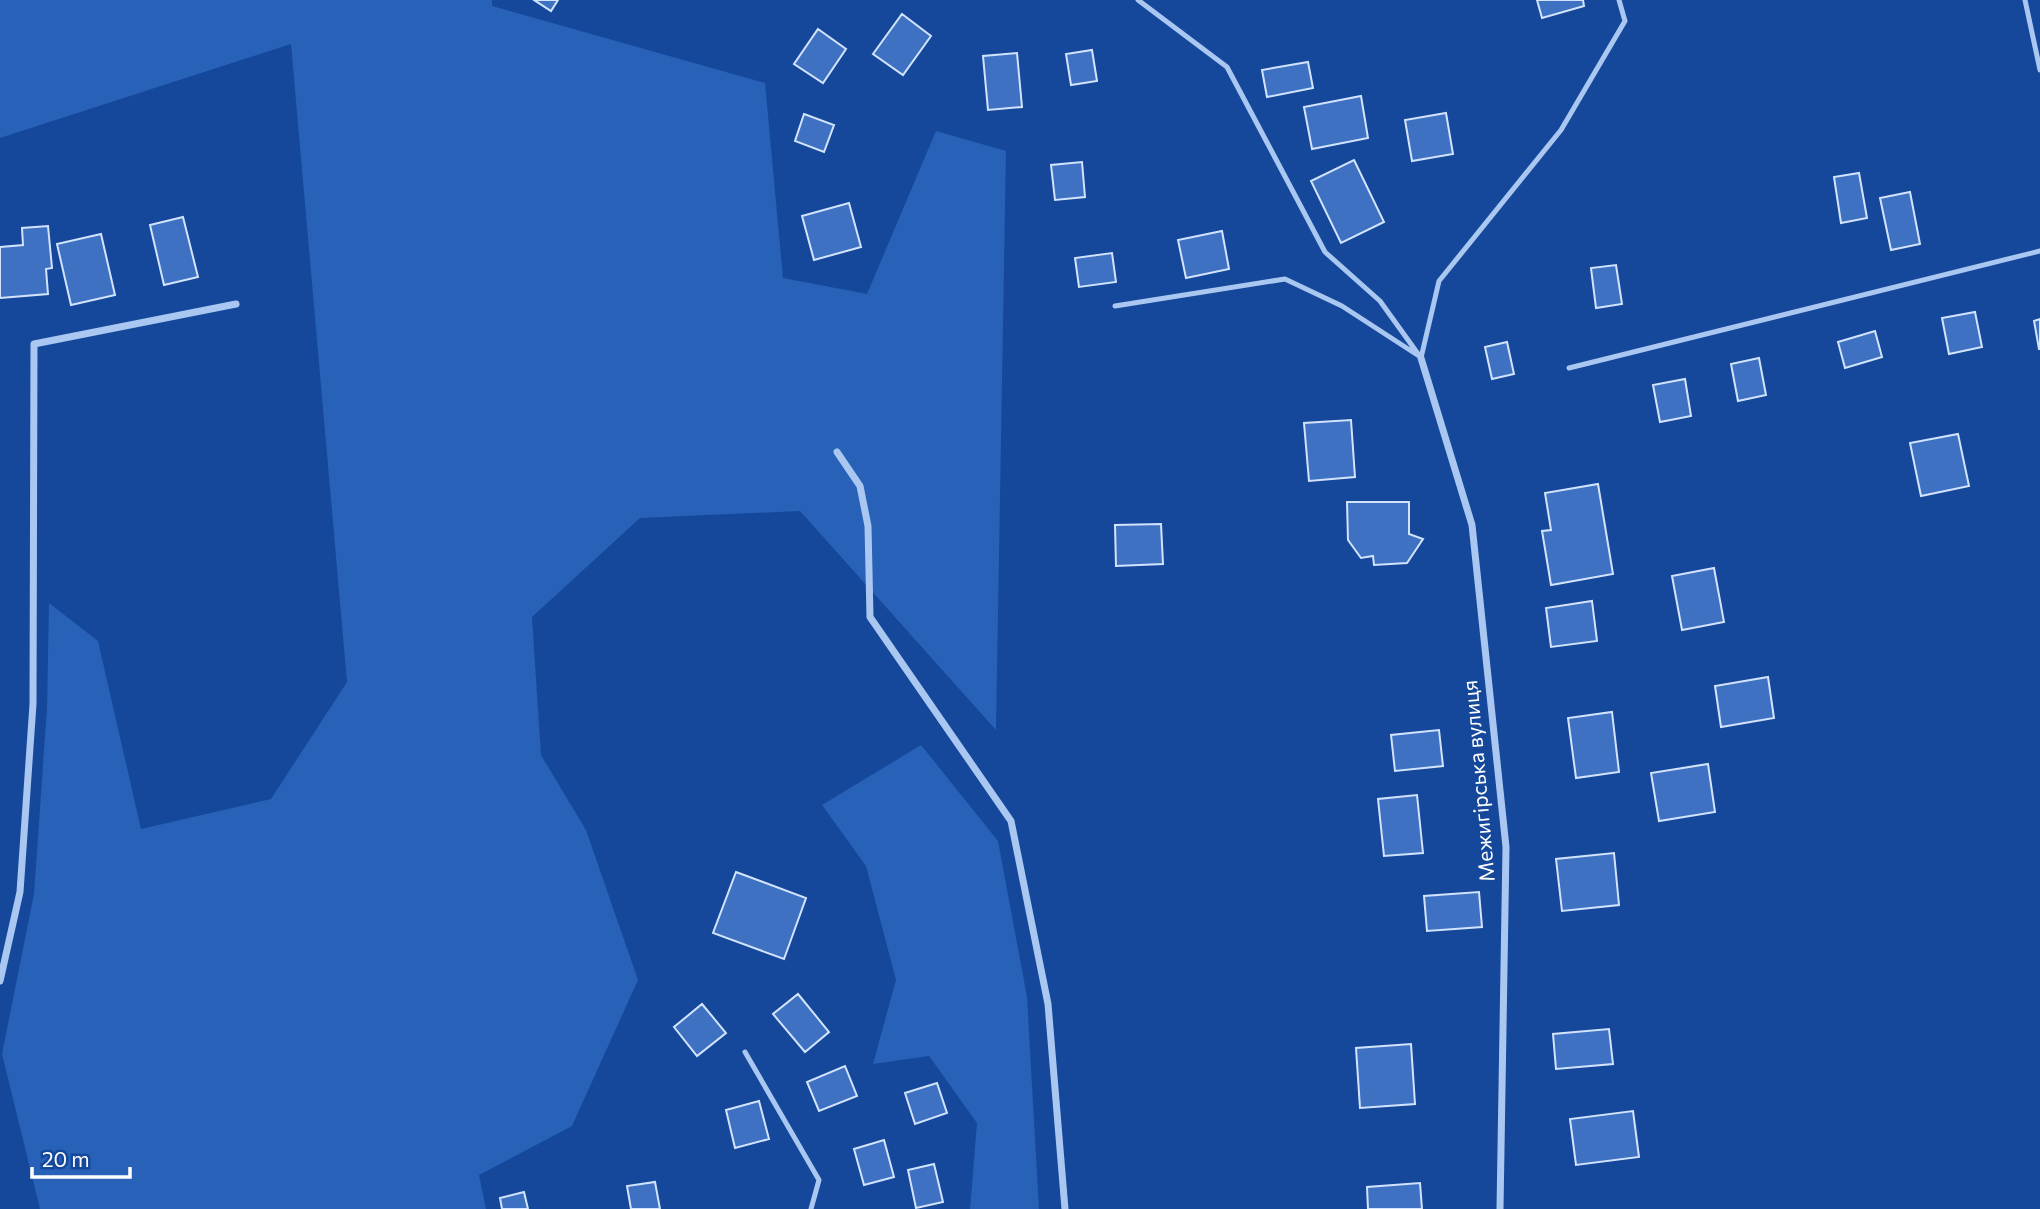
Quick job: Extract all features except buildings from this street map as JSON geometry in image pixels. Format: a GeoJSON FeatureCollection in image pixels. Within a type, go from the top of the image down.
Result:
{"type":"FeatureCollection","features":[{"type":"Feature","properties":{"kind":"street"},"geometry":{"type":"LineString","coordinates":[[0,981],[20,892],[33,704],[34,344],[236,304]]}},
{"type":"Feature","properties":{"kind":"street","name":"Межигірська вулиця"},"geometry":{"type":"LineString","coordinates":[[1421,358],[1472,525],[1506,846],[1500,1209]]}},
{"type":"Feature","properties":{"kind":"street"},"geometry":{"type":"LineString","coordinates":[[837,452],[860,486],[868,527],[870,617],[1011,821],[1048,1004],[1065,1209]]}},
{"type":"Feature","properties":{"kind":"lane"},"geometry":{"type":"LineString","coordinates":[[1138,0],[1227,67],[1325,252],[1380,301],[1421,358]]}},
{"type":"Feature","properties":{"kind":"lane"},"geometry":{"type":"LineString","coordinates":[[1421,358],[1439,281],[1561,130],[1625,21],[1619,0]]}},
{"type":"Feature","properties":{"kind":"lane"},"geometry":{"type":"LineString","coordinates":[[2025,0],[2040,70]]}},
{"type":"Feature","properties":{"kind":"lane"},"geometry":{"type":"LineString","coordinates":[[1569,368],[2040,251]]}},
{"type":"Feature","properties":{"kind":"lane"},"geometry":{"type":"LineString","coordinates":[[1115,306],[1285,279],[1342,306],[1421,358]]}},
{"type":"Feature","properties":{"kind":"lane"},"geometry":{"type":"LineString","coordinates":[[745,1052],[819,1180],[811,1209]]}},
{"type":"Feature","properties":{"kind":"shaded area"},"geometry":{"type":"Polygon","coordinates":[[[0,0],[492,0],[492,6],[765,83],[783,278],[867,294],[936,131],[1006,151],[996,730],[800,511],[640,518],[532,617],[541,755],[586,830],[638,980],[572,1126],[479,1175],[486,1209],[40,1209],[2,1054],[34,894],[47,708],[49,603],[98,641],[141,829],[271,799],[347,682],[291,44],[0,138],[0,0]]]}},
{"type":"Feature","properties":{"kind":"shaded area"},"geometry":{"type":"Polygon","coordinates":[[[921,745],[998,841],[1027,997],[1039,1209],[970,1209],[977,1123],[929,1056],[873,1064],[896,980],[866,866],[822,805],[921,745]]]}}]}
